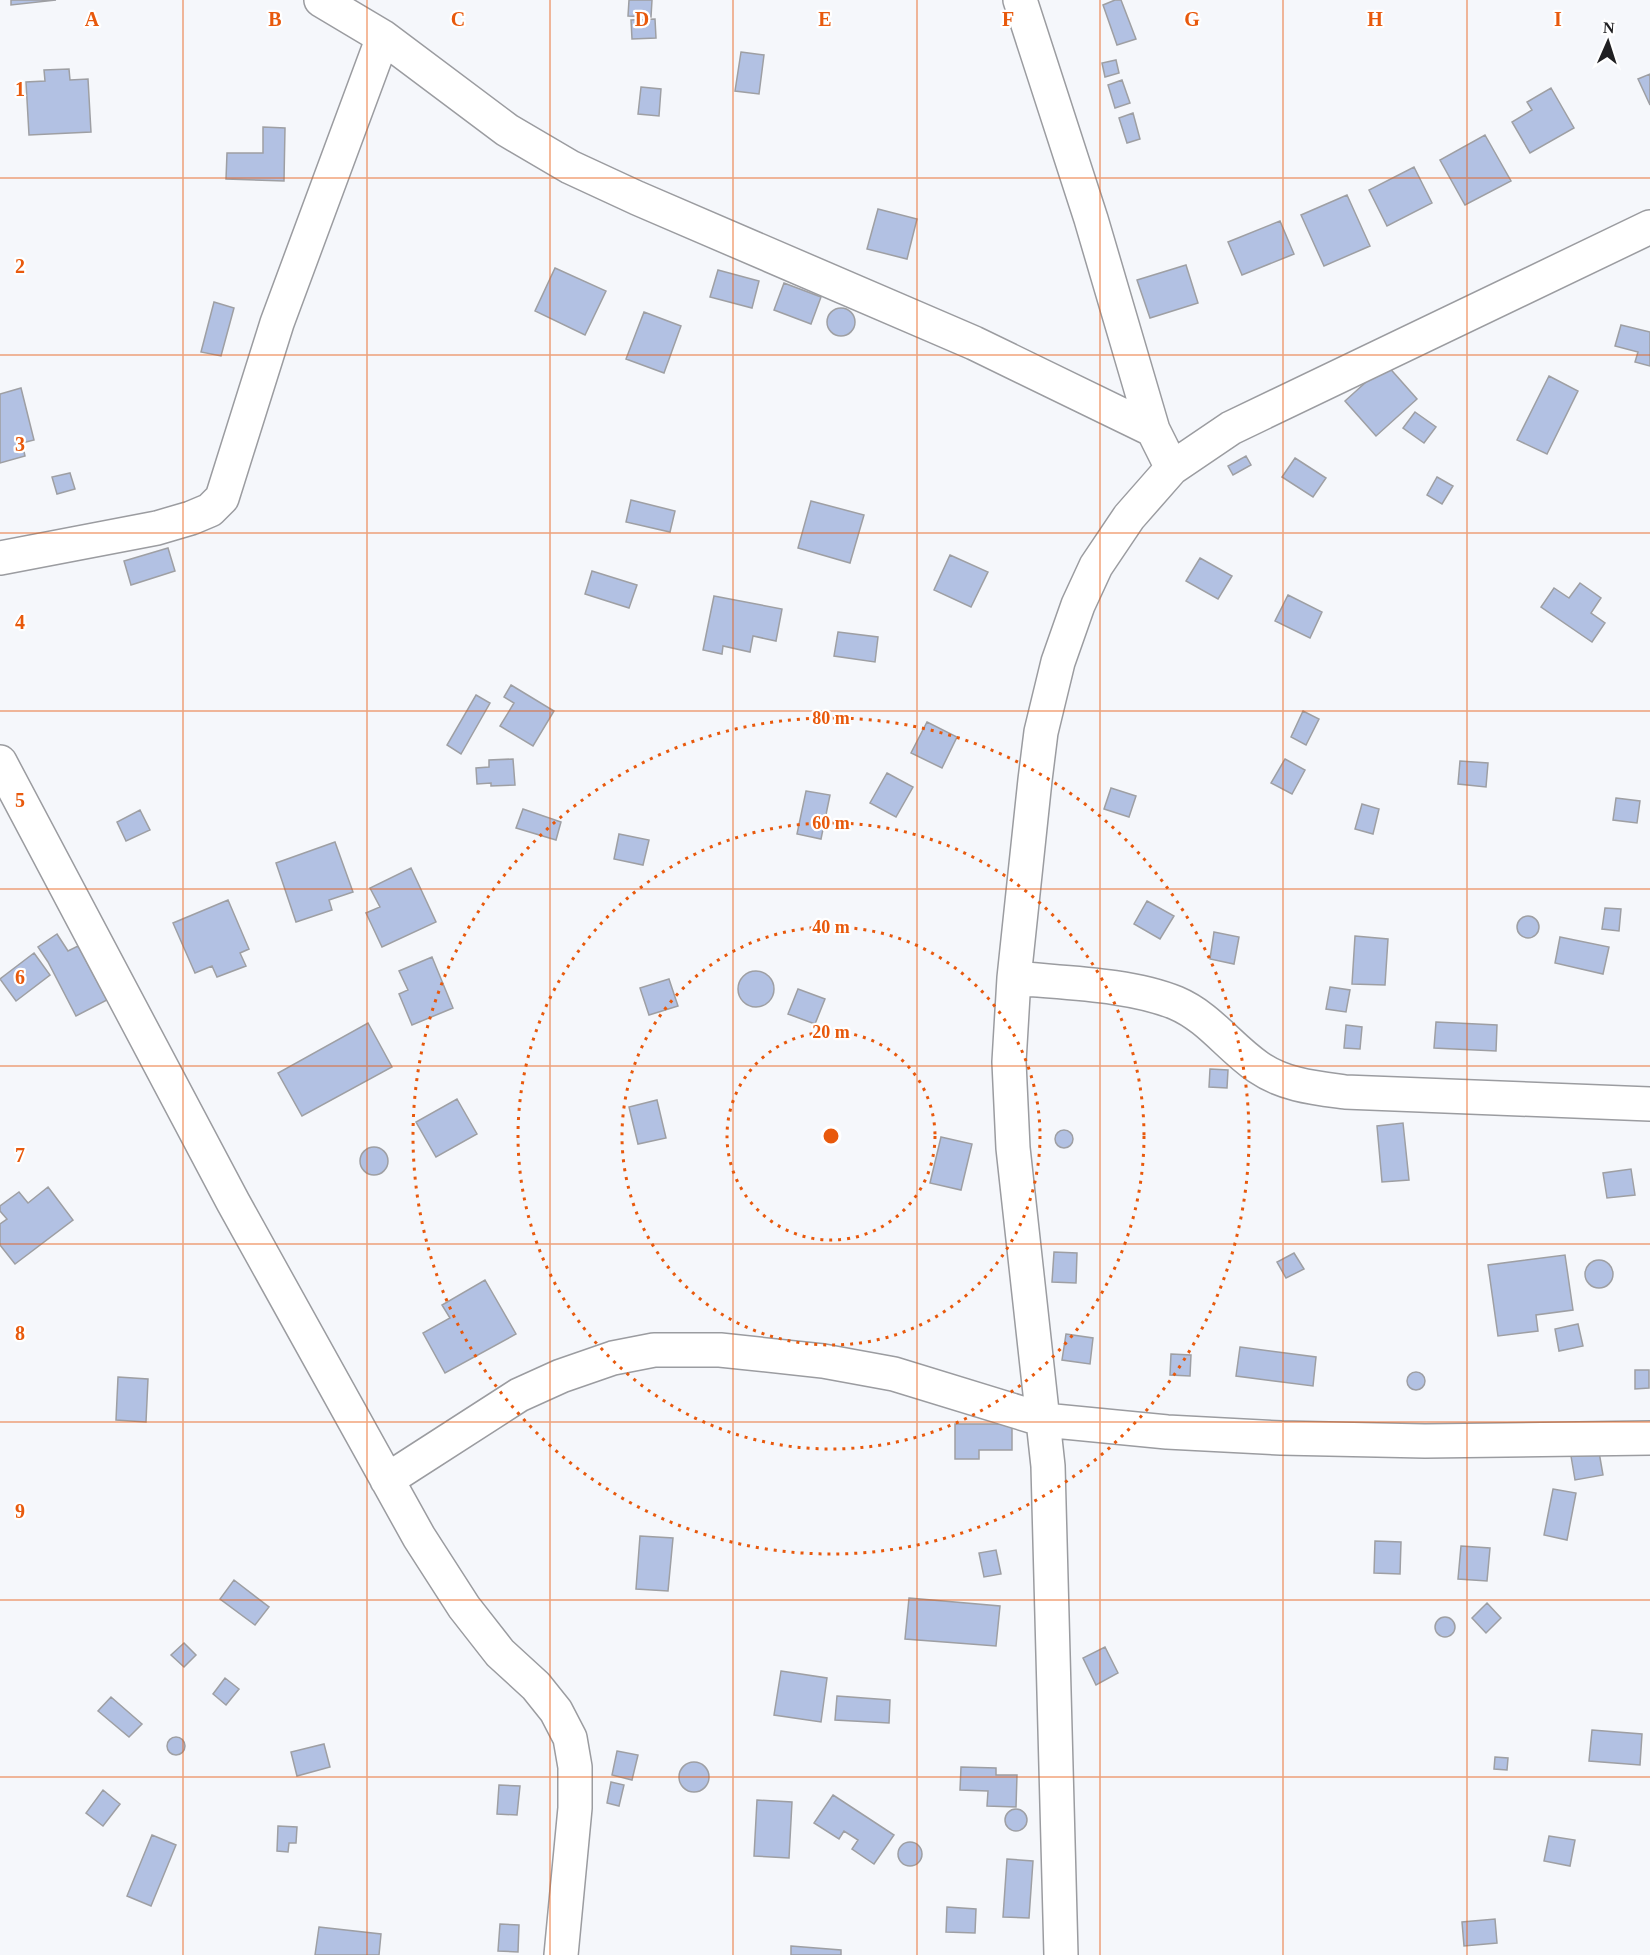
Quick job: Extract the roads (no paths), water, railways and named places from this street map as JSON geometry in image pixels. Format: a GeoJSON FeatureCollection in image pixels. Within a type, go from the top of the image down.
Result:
{"type":"FeatureCollection","features":[{"type":"Feature","properties":{"kind":"street"},"geometry":{"type":"LineString","coordinates":[[321,0],[383,37],[507,130],[570,167],[974,343],[1153,430]]}},
{"type":"Feature","properties":{"kind":"street"},"geometry":{"type":"LineString","coordinates":[[1020,0],[1091,219],[1153,430],[1172,468]]}},
{"type":"Feature","properties":{"kind":"street"},"geometry":{"type":"LineString","coordinates":[[0,558],[157,528],[210,510],[222,498],[277,323],[383,37]]}},
{"type":"Feature","properties":{"kind":"street"},"geometry":{"type":"LineString","coordinates":[[1061,1955],[1048,1477],[1044,1420],[1013,1148],[1010,1062],[1014,978],[1041,732],[1058,662],[1078,605],[1096,566],[1129,517],[1172,468],[1232,428],[1650,227]]}},
{"type":"Feature","properties":{"kind":"street"},"geometry":{"type":"LineString","coordinates":[[0,762],[233,1202],[419,1537],[464,1607],[500,1653],[536,1686],[556,1711],[570,1738],[575,1767],[575,1808],[561,1955]]}},
{"type":"Feature","properties":{"kind":"street"},"geometry":{"type":"LineString","coordinates":[[1014,978],[1139,992],[1174,1003],[1198,1015],[1258,1067],[1281,1080],[1307,1087],[1345,1092],[1650,1104]]}},
{"type":"Feature","properties":{"kind":"street"},"geometry":{"type":"LineString","coordinates":[[387,1480],[519,1395],[561,1376],[613,1358],[654,1350],[720,1350],[823,1360],[894,1374],[1044,1420],[1167,1432],[1281,1438],[1425,1441],[1650,1438]]}}]}
